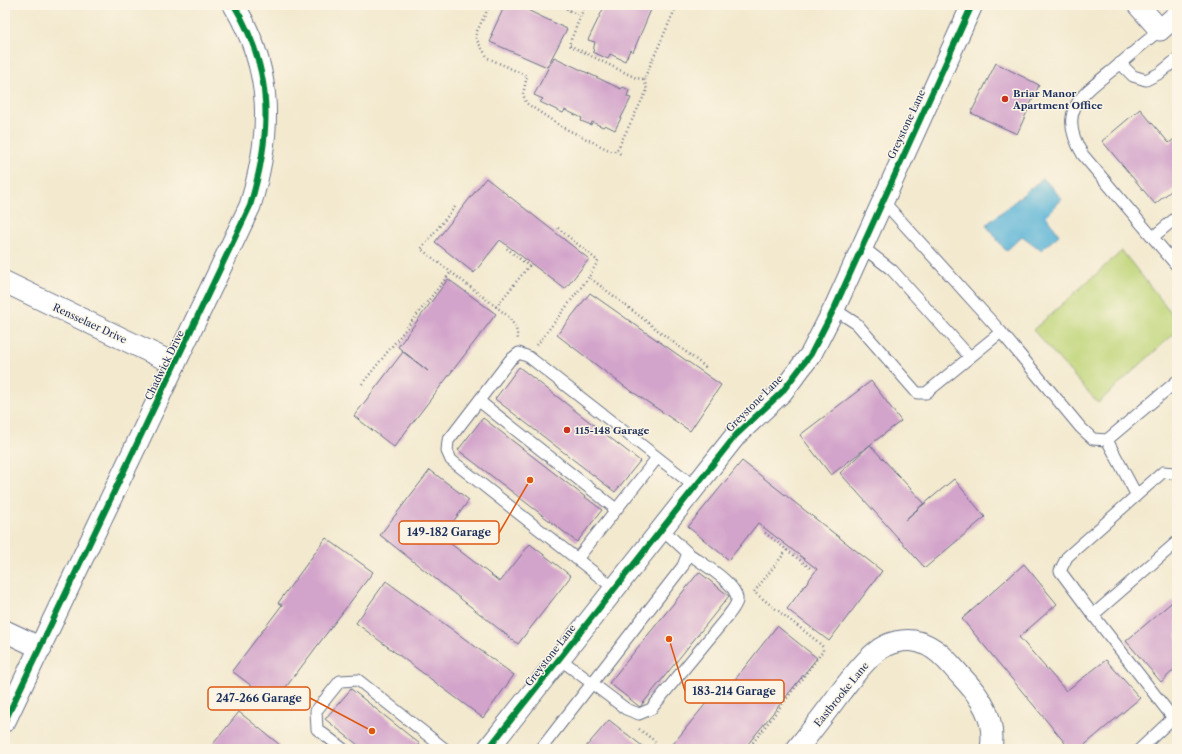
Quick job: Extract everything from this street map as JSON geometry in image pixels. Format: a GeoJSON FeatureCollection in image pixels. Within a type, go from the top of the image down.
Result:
{"type":"FeatureCollection","features":[{"type":"Feature","properties":{"kind":"street","name":"Chadwick Drive"},"geometry":{"type":"LineString","coordinates":[[5,721],[250,206],[260,174],[264,153],[266,112],[264,83],[250,37],[234,5]]}},
{"type":"Feature","properties":{"kind":"street","name":"Greystone Lane"},"geometry":{"type":"LineString","coordinates":[[488,749],[615,589],[694,486],[736,435],[782,392],[811,354],[834,309],[861,246],[972,5]]}},
{"type":"Feature","properties":{"kind":"street"},"geometry":{"type":"LineString","coordinates":[[1138,5],[1160,30],[1177,15]]}},
{"type":"Feature","properties":{"kind":"street","name":"Rensselaer Drive"},"geometry":{"type":"LineString","coordinates":[[5,282],[175,364]]}},
{"type":"Feature","properties":{"kind":"street"},"geometry":{"type":"LineString","coordinates":[[5,631],[41,648]]}},
{"type":"Feature","properties":{"kind":"street","name":"Eastbrooke Lane"},"geometry":{"type":"LineString","coordinates":[[798,749],[859,668],[876,652],[893,643],[911,640],[927,645],[943,657],[976,692],[988,714],[991,728],[992,749]]}},
{"type":"Feature","properties":{"kind":"lane"},"geometry":{"type":"LineString","coordinates":[[1160,30],[1081,96],[1073,113],[1073,135],[1083,154],[1177,266]]}},
{"type":"Feature","properties":{"kind":"lane"},"geometry":{"type":"LineString","coordinates":[[1120,63],[1132,76],[1146,80],[1160,73],[1177,59]]}},
{"type":"Feature","properties":{"kind":"lane"},"geometry":{"type":"LineString","coordinates":[[882,200],[1001,332],[1081,428],[1093,439],[1107,440],[1177,381]]}},
{"type":"Feature","properties":{"kind":"lane"},"geometry":{"type":"LineString","coordinates":[[1153,237],[1177,217]]}},
{"type":"Feature","properties":{"kind":"lane"},"geometry":{"type":"LineString","coordinates":[[861,246],[892,270],[970,357]]}},
{"type":"Feature","properties":{"kind":"lane"},"geometry":{"type":"LineString","coordinates":[[834,309],[857,324],[917,393],[926,393],[1001,332]]}},
{"type":"Feature","properties":{"kind":"lane"},"geometry":{"type":"LineString","coordinates":[[615,589],[451,460],[447,451],[448,441],[478,401],[510,360],[524,355],[694,486]]}},
{"type":"Feature","properties":{"kind":"lane"},"geometry":{"type":"LineString","coordinates":[[478,401],[616,509]]}},
{"type":"Feature","properties":{"kind":"lane"},"geometry":{"type":"LineString","coordinates":[[1107,440],[1136,494]]}},
{"type":"Feature","properties":{"kind":"lane"},"geometry":{"type":"LineString","coordinates":[[577,559],[657,458]]}},
{"type":"Feature","properties":{"kind":"lane"},"geometry":{"type":"LineString","coordinates":[[1140,749],[1175,717],[1093,615],[1060,571],[1067,556],[1136,494],[1163,472],[1174,473],[1177,476]]}},
{"type":"Feature","properties":{"kind":"lane"},"geometry":{"type":"LineString","coordinates":[[560,659],[626,709],[639,714],[651,709],[727,617],[737,601],[736,591],[725,580],[688,553],[661,528]]}},
{"type":"Feature","properties":{"kind":"lane"},"geometry":{"type":"LineString","coordinates":[[1093,615],[1177,542]]}},
{"type":"Feature","properties":{"kind":"lane"},"geometry":{"type":"LineString","coordinates":[[541,749],[683,566],[688,553]]}},
{"type":"Feature","properties":{"kind":"lane"},"geometry":{"type":"LineString","coordinates":[[342,749],[317,729],[316,711],[340,681],[358,680],[445,749]]}},
{"type":"Feature","properties":{"kind":"path"},"geometry":{"type":"LineString","coordinates":[[490,5],[476,33],[476,40],[488,58],[527,76],[523,94],[526,103],[562,127],[613,152],[617,150],[647,90],[644,79],[677,5]]}},
{"type":"Feature","properties":{"kind":"path"},"geometry":{"type":"LineString","coordinates":[[559,5],[580,16]]}},
{"type":"Feature","properties":{"kind":"path"},"geometry":{"type":"LineString","coordinates":[[567,9],[570,5]]}},
{"type":"Feature","properties":{"kind":"path"},"geometry":{"type":"LineString","coordinates":[[585,5],[569,45],[636,78],[644,79]]}},
{"type":"Feature","properties":{"kind":"path"},"geometry":{"type":"LineString","coordinates":[[617,150],[621,155]]}},
{"type":"Feature","properties":{"kind":"path"},"geometry":{"type":"LineString","coordinates":[[455,207],[421,249],[508,316],[516,328],[524,355]]}},
{"type":"Feature","properties":{"kind":"path"},"geometry":{"type":"LineString","coordinates":[[524,355],[589,277],[598,261],[558,228]]}},
{"type":"Feature","properties":{"kind":"path"},"geometry":{"type":"LineString","coordinates":[[496,307],[529,266],[506,247]]}},
{"type":"Feature","properties":{"kind":"path"},"geometry":{"type":"LineString","coordinates":[[362,384],[450,272]]}},
{"type":"Feature","properties":{"kind":"path"},"geometry":{"type":"LineString","coordinates":[[589,277],[708,369]]}},
{"type":"Feature","properties":{"kind":"path"},"geometry":{"type":"LineString","coordinates":[[764,532],[810,568]]}},
{"type":"Feature","properties":{"kind":"path"},"geometry":{"type":"LineString","coordinates":[[748,749],[824,651],[824,647],[818,641],[754,592],[787,550]]}},
{"type":"Feature","properties":{"kind":"path"},"geometry":{"type":"LineString","coordinates":[[639,714],[638,728],[656,742],[652,749]]}},
{"type":"Feature","properties":{"kind":"green space"},"geometry":{"type":"Polygon","coordinates":[[[1122,251],[1177,320],[1177,331],[1098,403],[1033,330],[1122,251]]]}},
{"type":"Feature","properties":{"kind":"water"},"geometry":{"type":"Polygon","coordinates":[[[1043,178],[1062,199],[1046,216],[1059,235],[1041,250],[1022,236],[1006,251],[986,225],[1043,178]]]}},
{"type":"Feature","properties":{"kind":"building"},"geometry":{"type":"Polygon","coordinates":[[[505,5],[515,7],[517,5],[567,29],[547,67],[490,42],[493,36],[491,35],[505,5]]]}},
{"type":"Feature","properties":{"kind":"building"},"geometry":{"type":"Polygon","coordinates":[[[605,5],[653,5],[633,52],[630,50],[625,61],[610,54],[608,59],[593,52],[595,42],[588,40],[605,5]]]}},
{"type":"Feature","properties":{"kind":"building"},"geometry":{"type":"Polygon","coordinates":[[[554,57],[621,89],[623,87],[629,90],[627,97],[631,98],[615,130],[605,125],[603,127],[592,122],[591,125],[581,121],[582,118],[565,110],[563,113],[540,102],[543,99],[534,95],[554,57]]]}},
{"type":"Feature","properties":{"kind":"building","name":"Briar Manor Apartment Office"},"geometry":{"type":"Polygon","coordinates":[[[996,63],[1039,85],[1017,134],[971,113],[996,63]]]}},
{"type":"Feature","properties":{"kind":"building"},"geometry":{"type":"Polygon","coordinates":[[[1140,109],[1169,143],[1177,137],[1177,186],[1155,204],[1102,141],[1140,109]]]}},
{"type":"Feature","properties":{"kind":"building"},"geometry":{"type":"Polygon","coordinates":[[[486,178],[589,259],[565,289],[500,240],[474,273],[435,242],[486,178]]]}},
{"type":"Feature","properties":{"kind":"building"},"geometry":{"type":"Polygon","coordinates":[[[448,279],[496,314],[394,447],[354,416],[403,352],[428,371],[398,347],[448,279]]]}},
{"type":"Feature","properties":{"kind":"building"},"geometry":{"type":"Polygon","coordinates":[[[590,293],[721,385],[690,431],[624,386],[557,335],[590,293]]]}},
{"type":"Feature","properties":{"kind":"building","name":"115-148 Garage"},"geometry":{"type":"Polygon","coordinates":[[[519,367],[640,461],[615,492],[495,399],[519,367]]]}},
{"type":"Feature","properties":{"kind":"building"},"geometry":{"type":"Polygon","coordinates":[[[871,381],[901,421],[831,475],[800,435],[871,381]]]}},
{"type":"Feature","properties":{"kind":"building"},"geometry":{"type":"Polygon","coordinates":[[[483,418],[602,510],[577,542],[458,450],[483,418]]]}},
{"type":"Feature","properties":{"kind":"building"},"geometry":{"type":"Polygon","coordinates":[[[870,445],[924,503],[905,520],[954,479],[985,517],[925,568],[840,473],[870,445]]]}},
{"type":"Feature","properties":{"kind":"building"},"geometry":{"type":"Polygon","coordinates":[[[742,461],[882,571],[829,641],[787,609],[817,569],[758,523],[729,560],[688,527],[742,461]]]}},
{"type":"Feature","properties":{"kind":"building"},"geometry":{"type":"Polygon","coordinates":[[[430,470],[469,500],[442,537],[500,582],[530,544],[571,576],[518,644],[380,535],[430,470]]]}},
{"type":"Feature","properties":{"kind":"building"},"geometry":{"type":"Polygon","coordinates":[[[326,538],[373,572],[274,703],[232,671],[282,605],[278,603],[326,538]]]}},
{"type":"Feature","properties":{"kind":"building"},"geometry":{"type":"Polygon","coordinates":[[[1024,564],[1057,604],[1019,637],[1066,691],[1106,660],[1140,698],[1080,749],[1070,749],[962,619],[1024,564]]]}},
{"type":"Feature","properties":{"kind":"building"},"geometry":{"type":"Polygon","coordinates":[[[699,572],[729,596],[640,707],[609,683],[699,572]]]}},
{"type":"Feature","properties":{"kind":"building"},"geometry":{"type":"Polygon","coordinates":[[[386,581],[514,675],[483,718],[356,623],[386,581]]]}},
{"type":"Feature","properties":{"kind":"building"},"geometry":{"type":"Polygon","coordinates":[[[1177,598],[1177,667],[1161,682],[1126,641],[1177,598]]]}},
{"type":"Feature","properties":{"kind":"building"},"geometry":{"type":"Polygon","coordinates":[[[777,626],[817,658],[744,749],[669,749],[720,686],[726,691],[777,626]]]}},
{"type":"Feature","properties":{"kind":"building"},"geometry":{"type":"Polygon","coordinates":[[[351,689],[420,744],[415,749],[363,749],[325,719],[351,689]]]}},
{"type":"Feature","properties":{"kind":"building"},"geometry":{"type":"Polygon","coordinates":[[[239,712],[280,745],[277,749],[209,749],[239,712]]]}},
{"type":"Feature","properties":{"kind":"building"},"geometry":{"type":"Polygon","coordinates":[[[609,720],[646,749],[584,749],[609,720]]]}},
{"type":"Feature","properties":{"kind":"cycle path"},"geometry":{"type":"LineString","coordinates":[[5,721],[250,206],[262,153],[265,128],[265,103],[262,79],[256,54],[247,30],[234,5]]}},
{"type":"Feature","properties":{"kind":"cycle path"},"geometry":{"type":"LineString","coordinates":[[488,749],[736,435],[782,392],[811,354],[834,309],[972,5]]}},
{"type":"Feature","properties":{"kind":"place","name":"Briar Manor Apartment Office"},"geometry":{"type":"Point","coordinates":[1005,99]}},
{"type":"Feature","properties":{"kind":"place","name":"115-148 Garage"},"geometry":{"type":"Point","coordinates":[567,430]}},
{"type":"Feature","properties":{"kind":"place","name":"149-182 Garage"},"geometry":{"type":"Point","coordinates":[530,480]}},
{"type":"Feature","properties":{"kind":"place","name":"183-214 Garage"},"geometry":{"type":"Point","coordinates":[669,639]}},
{"type":"Feature","properties":{"kind":"place","name":"247-266 Garage"},"geometry":{"type":"Point","coordinates":[372,731]}}]}
